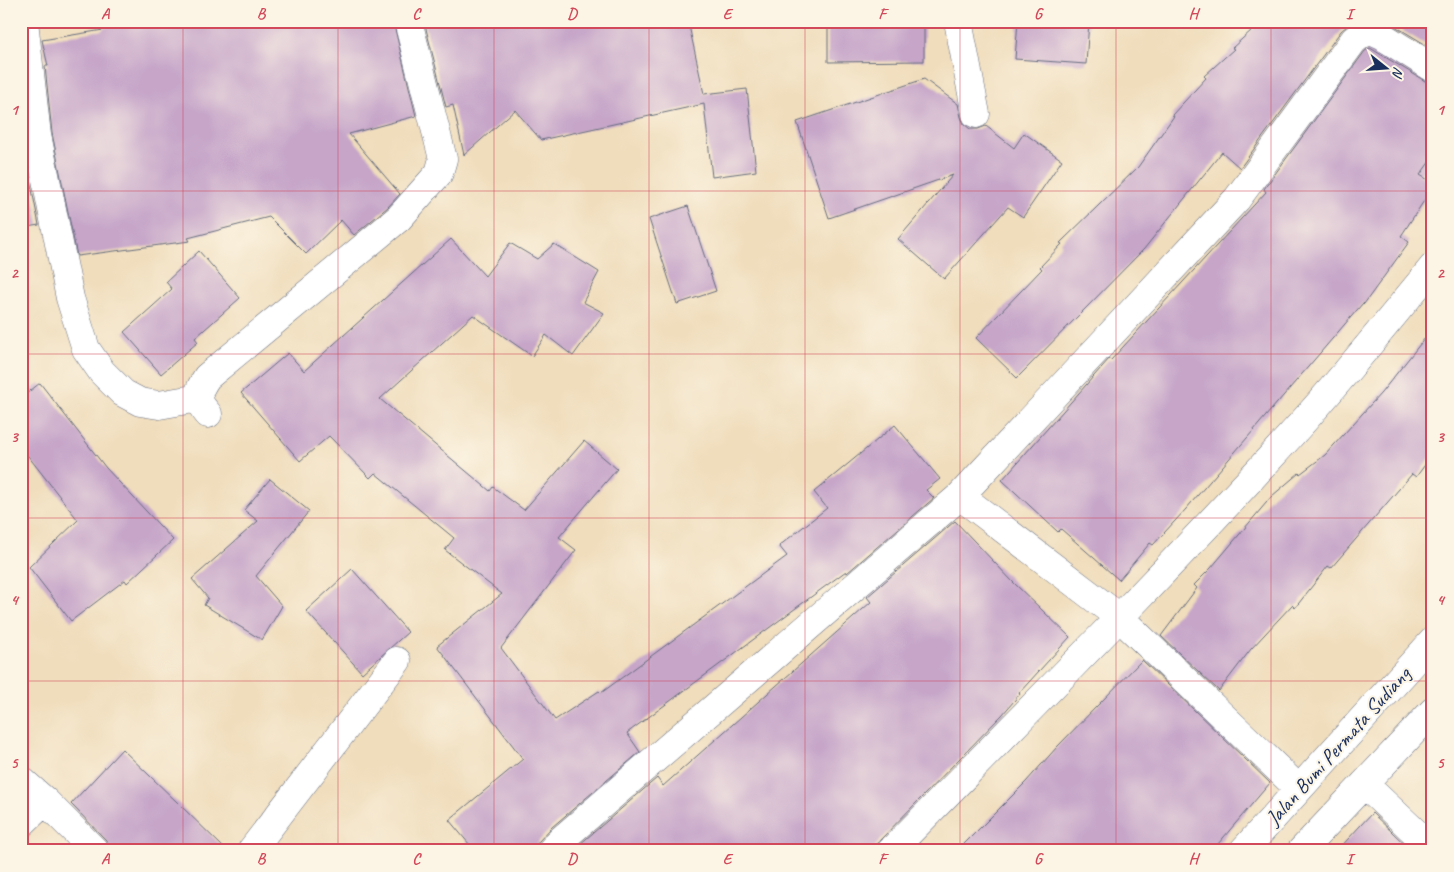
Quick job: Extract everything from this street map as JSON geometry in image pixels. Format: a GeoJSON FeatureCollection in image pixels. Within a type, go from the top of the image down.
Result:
{"type":"FeatureCollection","features":[{"type":"Feature","properties":{"kind":"street"},"geometry":{"type":"LineString","coordinates":[[24,21],[37,135],[70,298],[86,349],[102,372],[123,393],[140,402],[159,405],[204,406],[200,387],[207,377],[399,218],[439,173],[444,159],[408,21]]}},
{"type":"Feature","properties":{"kind":"street"},"geometry":{"type":"LineString","coordinates":[[958,21],[976,114]]}},
{"type":"Feature","properties":{"kind":"street"},"geometry":{"type":"LineString","coordinates":[[551,851],[562,839],[960,496],[1237,199],[1354,40],[1366,31],[1373,32],[1433,68]]}},
{"type":"Feature","properties":{"kind":"street"},"geometry":{"type":"LineString","coordinates":[[891,851],[1248,482],[1303,422],[1433,267]]}},
{"type":"Feature","properties":{"kind":"street"},"geometry":{"type":"LineString","coordinates":[[960,496],[1119,617],[1299,789]]}},
{"type":"Feature","properties":{"kind":"street","name":"Jalan Bumi Permata Sudiang"},"geometry":{"type":"LineString","coordinates":[[1243,851],[1433,641]]}},
{"type":"Feature","properties":{"kind":"street"},"geometry":{"type":"LineString","coordinates":[[251,851],[398,661]]}},
{"type":"Feature","properties":{"kind":"street","name":"Jalan Bumi Permata Sudiang"},"geometry":{"type":"LineString","coordinates":[[1301,851],[1433,711]]}},
{"type":"Feature","properties":{"kind":"street"},"geometry":{"type":"LineString","coordinates":[[21,780],[95,851]]}},
{"type":"Feature","properties":{"kind":"street"},"geometry":{"type":"LineString","coordinates":[[1364,784],[1433,849]]}},
{"type":"Feature","properties":{"kind":"street"},"geometry":{"type":"LineString","coordinates":[[21,824],[45,801]]}},
{"type":"Feature","properties":{"kind":"building"},"geometry":{"type":"Polygon","coordinates":[[[136,21],[393,21],[416,116],[349,134],[400,194],[388,207],[354,235],[341,220],[306,254],[269,217],[188,238],[190,241],[77,256],[52,133],[45,66],[48,66],[42,40],[103,30],[103,28],[136,21]]]}},
{"type":"Feature","properties":{"kind":"building"},"geometry":{"type":"Polygon","coordinates":[[[424,21],[688,21],[704,94],[747,89],[756,171],[712,177],[704,104],[541,140],[515,110],[464,155],[453,105],[446,107],[424,21]]]}},
{"type":"Feature","properties":{"kind":"building"},"geometry":{"type":"Polygon","coordinates":[[[828,21],[924,21],[924,61],[828,62],[828,21]]]}},
{"type":"Feature","properties":{"kind":"building"},"geometry":{"type":"Polygon","coordinates":[[[1018,21],[1089,21],[1086,64],[1015,59],[1018,21]]]}},
{"type":"Feature","properties":{"kind":"building"},"geometry":{"type":"Polygon","coordinates":[[[1262,21],[1353,21],[1341,31],[1240,168],[1222,152],[1144,249],[1017,378],[976,338],[1042,269],[1040,267],[1062,244],[1060,243],[1138,167],[1174,116],[1172,115],[1206,78],[1204,76],[1262,21]]]}},
{"type":"Feature","properties":{"kind":"building"},"geometry":{"type":"Polygon","coordinates":[[[1387,21],[1433,21],[1433,49],[1390,23],[1387,21]]]}},
{"type":"Feature","properties":{"kind":"building"},"geometry":{"type":"Polygon","coordinates":[[[1370,48],[1433,84],[1433,157],[1420,175],[1433,183],[1433,187],[1401,236],[1409,242],[1364,304],[1186,509],[1153,545],[1150,543],[1119,580],[1061,529],[1058,532],[1002,480],[1109,359],[1111,360],[1266,192],[1264,189],[1365,51],[1370,48]]]}},
{"type":"Feature","properties":{"kind":"building"},"geometry":{"type":"Polygon","coordinates":[[[924,79],[958,104],[964,124],[970,129],[986,126],[1014,148],[1024,133],[1062,160],[1023,217],[1008,207],[944,279],[898,239],[953,175],[829,218],[797,122],[924,79]]]}},
{"type":"Feature","properties":{"kind":"building"},"geometry":{"type":"Polygon","coordinates":[[[21,135],[39,225],[21,228],[21,135]]]}},
{"type":"Feature","properties":{"kind":"building"},"geometry":{"type":"Polygon","coordinates":[[[688,206],[716,291],[677,304],[649,219],[688,206]]]}},
{"type":"Feature","properties":{"kind":"building"},"geometry":{"type":"Polygon","coordinates":[[[451,239],[485,276],[510,243],[537,259],[554,244],[599,272],[583,302],[604,313],[573,356],[546,335],[532,356],[473,315],[380,399],[490,491],[493,487],[524,510],[584,441],[617,469],[559,537],[576,550],[501,648],[555,720],[599,691],[601,693],[787,556],[779,546],[827,508],[814,492],[895,425],[940,479],[926,490],[934,498],[847,573],[846,571],[627,733],[640,752],[552,827],[539,841],[536,851],[475,851],[449,820],[523,759],[437,646],[502,594],[445,550],[454,538],[375,473],[370,478],[329,436],[300,461],[241,393],[288,353],[304,371],[451,239]]]}},
{"type":"Feature","properties":{"kind":"building"},"geometry":{"type":"Polygon","coordinates":[[[199,251],[240,298],[195,338],[198,342],[161,374],[124,332],[172,289],[166,282],[199,251]]]}},
{"type":"Feature","properties":{"kind":"building"},"geometry":{"type":"Polygon","coordinates":[[[1433,328],[1433,454],[1416,477],[1412,474],[1331,568],[1328,566],[1295,608],[1292,605],[1251,649],[1219,691],[1161,636],[1197,588],[1194,585],[1211,568],[1272,496],[1299,473],[1325,455],[1381,393],[1433,328]]]}},
{"type":"Feature","properties":{"kind":"building"},"geometry":{"type":"Polygon","coordinates":[[[40,383],[106,468],[173,540],[127,583],[125,580],[71,621],[29,567],[78,520],[21,447],[21,398],[40,383]]]}},
{"type":"Feature","properties":{"kind":"building"},"geometry":{"type":"Polygon","coordinates":[[[270,479],[309,511],[256,576],[282,606],[262,640],[204,605],[208,598],[192,579],[258,521],[244,510],[270,479]]]}},
{"type":"Feature","properties":{"kind":"building"},"geometry":{"type":"Polygon","coordinates":[[[955,521],[1014,583],[1070,637],[1019,693],[1002,715],[880,840],[872,851],[572,851],[657,778],[663,786],[871,602],[867,597],[955,521]]]}},
{"type":"Feature","properties":{"kind":"building"},"geometry":{"type":"Polygon","coordinates":[[[352,569],[408,632],[362,673],[306,611],[352,569]]]}},
{"type":"Feature","properties":{"kind":"building"},"geometry":{"type":"Polygon","coordinates":[[[1142,660],[1270,783],[1212,851],[957,851],[1026,782],[1057,747],[1142,660]]]}},
{"type":"Feature","properties":{"kind":"building"},"geometry":{"type":"Polygon","coordinates":[[[122,749],[227,851],[113,851],[106,840],[71,804],[122,749]]]}},
{"type":"Feature","properties":{"kind":"building"},"geometry":{"type":"Polygon","coordinates":[[[1372,813],[1412,851],[1337,851],[1372,813]]]}}]}
